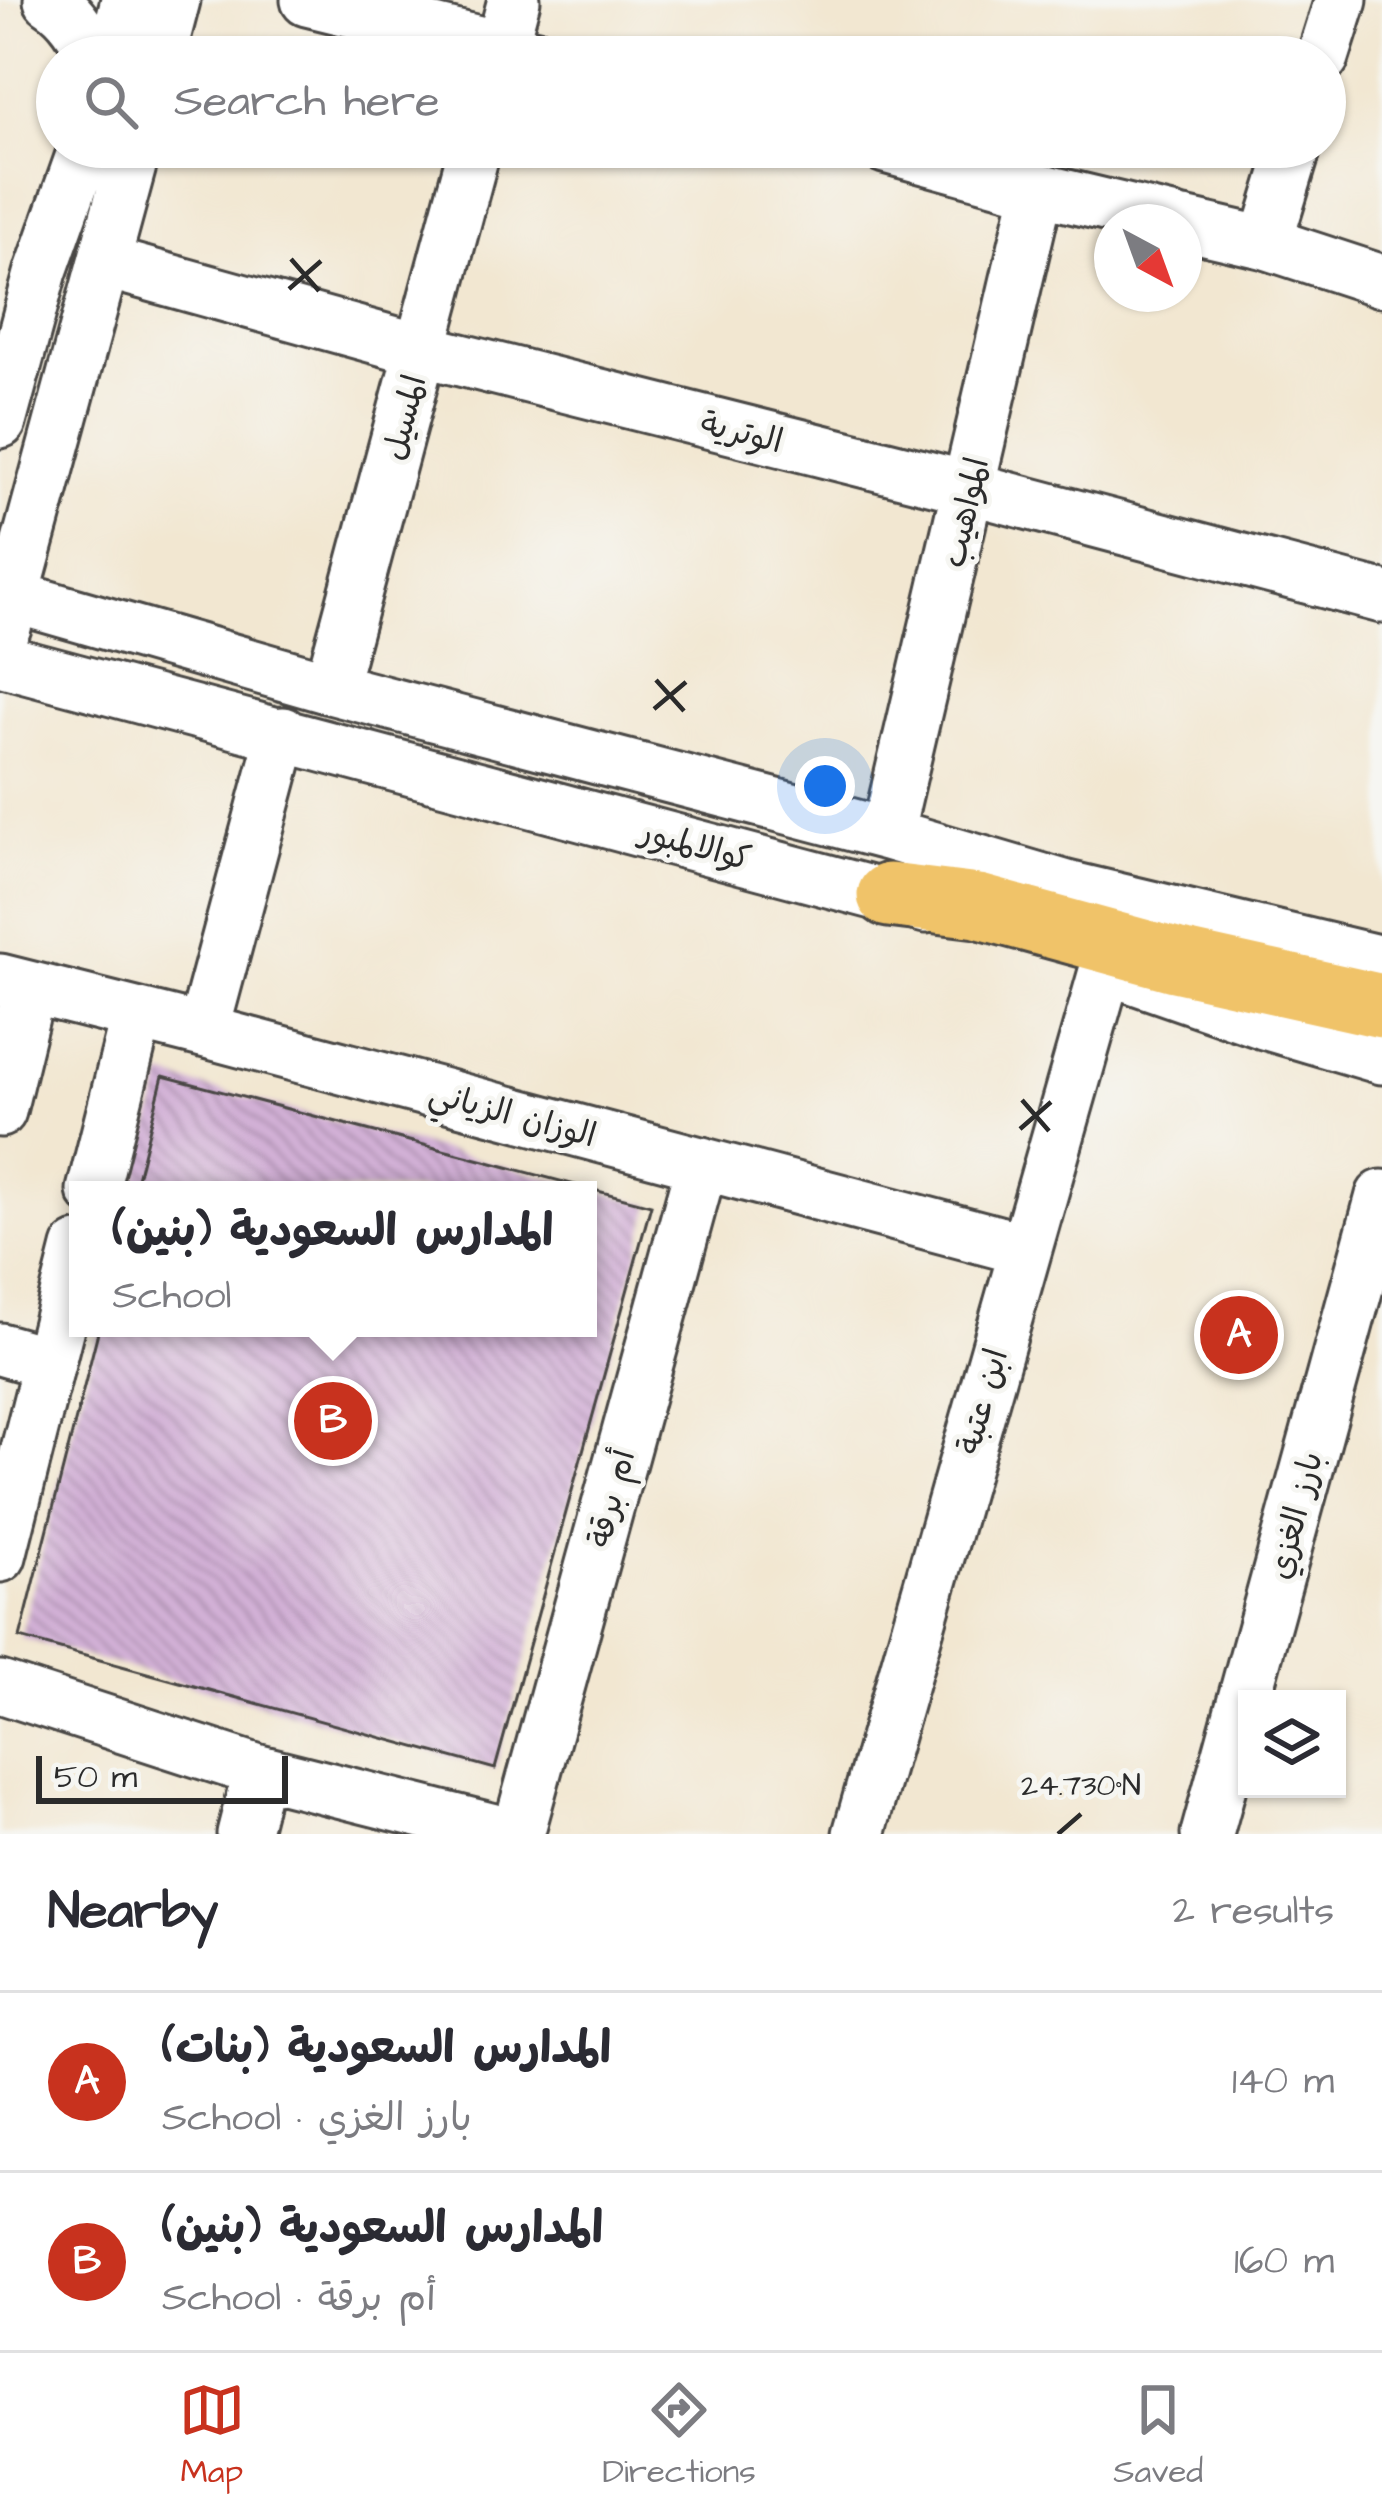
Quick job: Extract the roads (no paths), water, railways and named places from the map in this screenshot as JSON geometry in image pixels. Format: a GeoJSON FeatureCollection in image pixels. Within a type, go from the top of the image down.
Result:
{"type":"FeatureCollection","features":[{"type":"Feature","properties":{"kind":"main road"},"geometry":{"type":"LineString","coordinates":[[1067,887],[1368,988]]}},
{"type":"Feature","properties":{"kind":"main road"},"geometry":{"type":"LineString","coordinates":[[889,896],[978,906],[1175,960],[1368,988]]}},
{"type":"Feature","properties":{"kind":"street"},"geometry":{"type":"LineString","coordinates":[[50,0],[67,12],[84,36]]}},
{"type":"Feature","properties":{"kind":"street"},"geometry":{"type":"LineString","coordinates":[[119,36],[128,0]]}},
{"type":"Feature","properties":{"kind":"street"},"geometry":{"type":"LineString","coordinates":[[165,36],[175,0]]}},
{"type":"Feature","properties":{"kind":"street"},"geometry":{"type":"LineString","coordinates":[[307,0],[488,36]]}},
{"type":"Feature","properties":{"kind":"street"},"geometry":{"type":"LineString","coordinates":[[1329,36],[1340,0]]}},
{"type":"Feature","properties":{"kind":"street"},"geometry":{"type":"LineString","coordinates":[[0,422],[41,271],[78,168]]}},
{"type":"Feature","properties":{"kind":"street"},"geometry":{"type":"LineString","coordinates":[[0,646],[7,595],[129,168]]}},
{"type":"Feature","properties":{"kind":"street","name":"المسيل"},"geometry":{"type":"LineString","coordinates":[[331,688],[469,168]]}},
{"type":"Feature","properties":{"kind":"street"},"geometry":{"type":"LineString","coordinates":[[960,168],[1098,204]]}},
{"type":"Feature","properties":{"kind":"street"},"geometry":{"type":"LineString","coordinates":[[1266,243],[1289,168]]}},
{"type":"Feature","properties":{"kind":"street","name":"المواهيب"},"geometry":{"type":"LineString","coordinates":[[887,834],[1038,190]]}},
{"type":"Feature","properties":{"kind":"street"},"geometry":{"type":"LineString","coordinates":[[1202,228],[1382,280]]}},
{"type":"Feature","properties":{"kind":"street","name":"الوترية"},"geometry":{"type":"LineString","coordinates":[[104,262],[421,350],[1382,597]]}},
{"type":"Feature","properties":{"kind":"street","name":"كوالالمبور"},"geometry":{"type":"LineString","coordinates":[[7,595],[331,688],[887,834],[1067,887]]}},
{"type":"Feature","properties":{"kind":"street","name":"كوالالمبور"},"geometry":{"type":"LineString","coordinates":[[0,660],[889,896],[1382,1058]]}},
{"type":"Feature","properties":{"kind":"street"},"geometry":{"type":"LineString","coordinates":[[203,1031],[283,734]]}},
{"type":"Feature","properties":{"kind":"street","name":"ابن عتبة"},"geometry":{"type":"LineString","coordinates":[[859,1834],[1106,968]]}},
{"type":"Feature","properties":{"kind":"street"},"geometry":{"type":"LineString","coordinates":[[0,1111],[15,984]]}},
{"type":"Feature","properties":{"kind":"street","name":"الوزان الزياني"},"geometry":{"type":"LineString","coordinates":[[15,984],[1024,1249]]}},
{"type":"Feature","properties":{"kind":"street"},"geometry":{"type":"LineString","coordinates":[[95,1181],[137,1015]]}},
{"type":"Feature","properties":{"kind":"street","name":"أم برقة"},"geometry":{"type":"LineString","coordinates":[[514,1834],[702,1163]]}},
{"type":"Feature","properties":{"kind":"street","name":"بارز الغزي"},"geometry":{"type":"LineString","coordinates":[[1207,1834],[1382,1196]]}},
{"type":"Feature","properties":{"kind":"street"},"geometry":{"type":"LineString","coordinates":[[0,1556],[24,1356],[69,1266]]}},
{"type":"Feature","properties":{"kind":"street"},"geometry":{"type":"LineString","coordinates":[[0,1687],[259,1771],[514,1834]]}},
{"type":"Feature","properties":{"kind":"street"},"geometry":{"type":"LineString","coordinates":[[243,1834],[259,1771]]}},
{"type":"Feature","properties":{"kind":"place","name":"المدارس السعودية (بنات)"},"geometry":{"type":"Point","coordinates":[1239,1335]}},
{"type":"Feature","properties":{"kind":"place","name":"المدارس السعودية (بنين)"},"geometry":{"type":"Point","coordinates":[333,1421]}}]}
